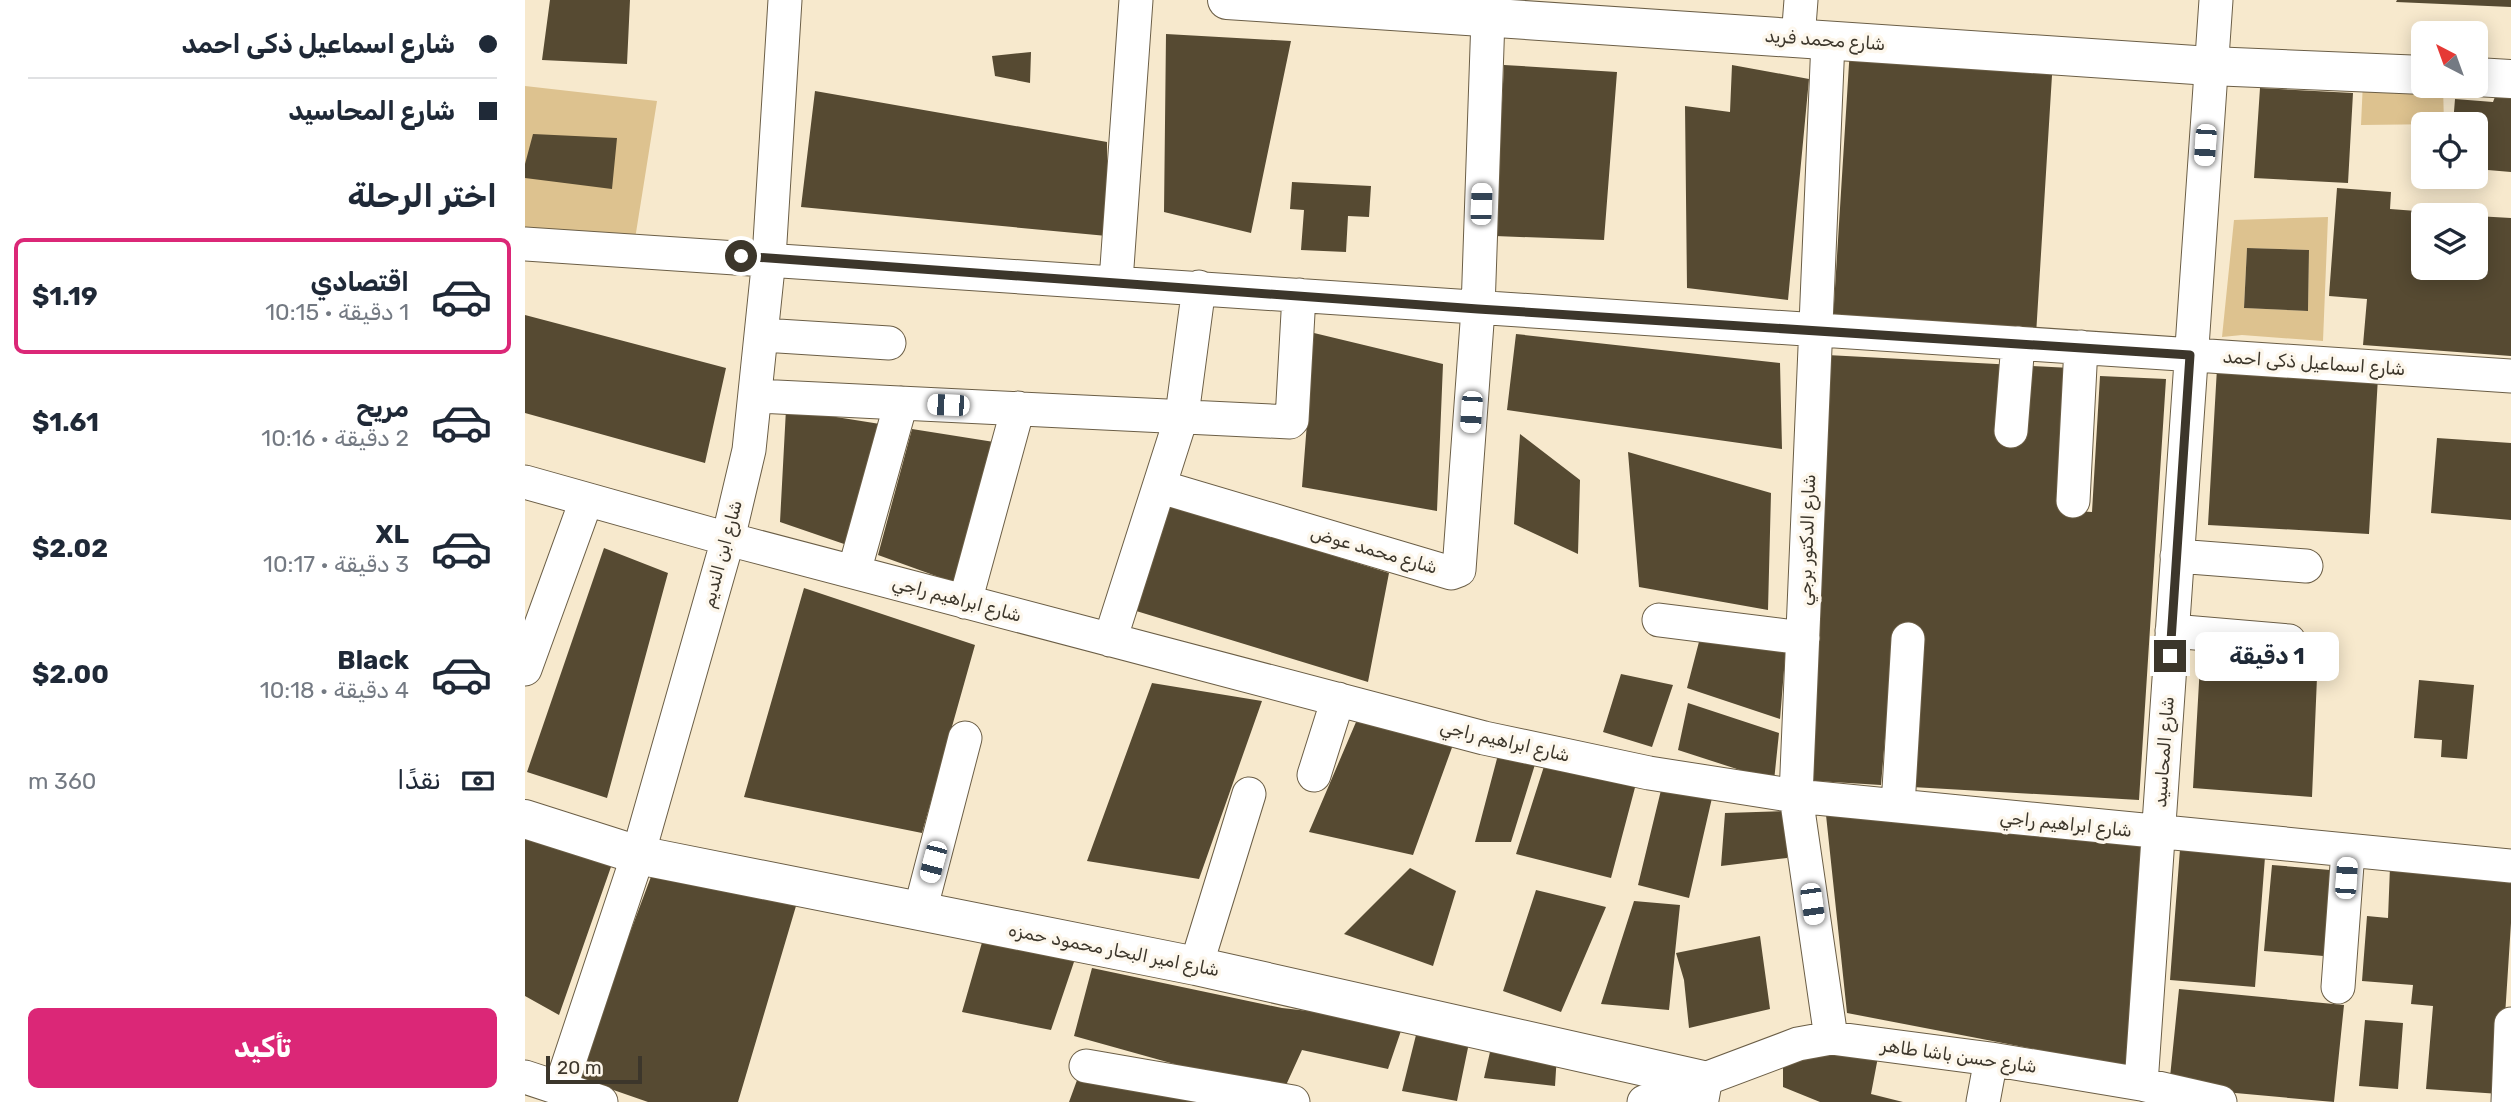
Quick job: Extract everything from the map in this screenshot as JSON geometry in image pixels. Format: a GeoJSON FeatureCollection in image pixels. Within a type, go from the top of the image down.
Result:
{"type":"FeatureCollection","features":[{"type":"Feature","properties":{"kind":"street","name":"شارع ابن النديم"},"geometry":{"type":"LineString","coordinates":[[560,1089],[638,855],[728,539],[749,450],[769,258],[785,0]]}},
{"type":"Feature","properties":{"kind":"street"},"geometry":{"type":"LineString","coordinates":[[1116,281],[1136,0]]}},
{"type":"Feature","properties":{"kind":"street","name":"شارع محمد فريد"},"geometry":{"type":"LineString","coordinates":[[1227,0],[1424,7],[1488,18],[2210,66],[2411,74]]}},
{"type":"Feature","properties":{"kind":"street","name":"شارع الدكتور برجي"},"geometry":{"type":"LineString","coordinates":[[1801,0],[1813,40],[1816,329],[1796,796],[1831,1038]]}},
{"type":"Feature","properties":{"kind":"street","name":"شارع المحاسيد"},"geometry":{"type":"LineString","coordinates":[[2141,1084],[2216,0]]}},
{"type":"Feature","properties":{"kind":"street","name":"شارع محمد عوض"},"geometry":{"type":"LineString","coordinates":[[1161,487],[1451,573],[1457,572],[1478,309],[1488,18]]}},
{"type":"Feature","properties":{"kind":"street"},"geometry":{"type":"LineString","coordinates":[[2489,78],[2511,79]]}},
{"type":"Feature","properties":{"kind":"street","name":"شارع اسماعيل ذكى احمد"},"geometry":{"type":"LineString","coordinates":[[525,244],[1116,281],[1478,309],[2511,376]]}},
{"type":"Feature","properties":{"kind":"street"},"geometry":{"type":"LineString","coordinates":[[1110,640],[1182,415],[1199,287]]}},
{"type":"Feature","properties":{"kind":"street"},"geometry":{"type":"LineString","coordinates":[[755,396],[1292,421],[1299,295]]}},
{"type":"Feature","properties":{"kind":"street"},"geometry":{"type":"LineString","coordinates":[[762,335],[889,343]]}},
{"type":"Feature","properties":{"kind":"street"},"geometry":{"type":"LineString","coordinates":[[2011,431],[2018,344]]}},
{"type":"Feature","properties":{"kind":"street"},"geometry":{"type":"LineString","coordinates":[[2073,501],[2081,347]]}},
{"type":"Feature","properties":{"kind":"street"},"geometry":{"type":"LineString","coordinates":[[854,572],[901,403]]}},
{"type":"Feature","properties":{"kind":"street"},"geometry":{"type":"LineString","coordinates":[[965,602],[1019,408]]}},
{"type":"Feature","properties":{"kind":"street","name":"شارع ابراهيم راجي"},"geometry":{"type":"LineString","coordinates":[[525,482],[728,539],[1484,738],[1649,773],[1796,796],[2511,866]]}},
{"type":"Feature","properties":{"kind":"street"},"geometry":{"type":"LineString","coordinates":[[525,669],[586,501]]}},
{"type":"Feature","properties":{"kind":"street"},"geometry":{"type":"LineString","coordinates":[[2177,556],[2306,566]]}},
{"type":"Feature","properties":{"kind":"street"},"geometry":{"type":"LineString","coordinates":[[1659,620],[1803,638]]}},
{"type":"Feature","properties":{"kind":"street"},"geometry":{"type":"LineString","coordinates":[[2172,631],[2289,641]]}},
{"type":"Feature","properties":{"kind":"street"},"geometry":{"type":"LineString","coordinates":[[1898,806],[1908,639]]}},
{"type":"Feature","properties":{"kind":"street"},"geometry":{"type":"LineString","coordinates":[[1314,775],[1338,699]]}},
{"type":"Feature","properties":{"kind":"street"},"geometry":{"type":"LineString","coordinates":[[920,911],[965,738]]}},
{"type":"Feature","properties":{"kind":"street"},"geometry":{"type":"LineString","coordinates":[[1196,966],[1249,794]]}},
{"type":"Feature","properties":{"kind":"street","name":"شارع امير البحار محمود حمزه"},"geometry":{"type":"LineString","coordinates":[[525,819],[638,855],[1196,966],[1701,1091]]}},
{"type":"Feature","properties":{"kind":"street"},"geometry":{"type":"LineString","coordinates":[[2338,987],[2348,851]]}},
{"type":"Feature","properties":{"kind":"street"},"geometry":{"type":"LineString","coordinates":[[2508,1102],[2511,1024]]}},
{"type":"Feature","properties":{"kind":"street","name":"شارع حسن باشا طاهر"},"geometry":{"type":"LineString","coordinates":[[1644,1102],[1701,1091],[1798,1044],[1831,1038],[1990,1059],[2141,1084],[2220,1102]]}},
{"type":"Feature","properties":{"kind":"street"},"geometry":{"type":"LineString","coordinates":[[1983,1102],[1990,1059]]}},
{"type":"Feature","properties":{"kind":"street"},"geometry":{"type":"LineString","coordinates":[[1086,1066],[1208,1095],[1293,1102]]}},
{"type":"Feature","properties":{"kind":"street"},"geometry":{"type":"LineString","coordinates":[[525,1077],[601,1102]]}},
{"type":"Feature","properties":{"kind":"shaded area"},"geometry":{"type":"Polygon","coordinates":[[[2363,81],[2411,84],[2411,98],[2443,98],[2444,112],[2411,112],[2411,124],[2361,125],[2363,81]]]}},
{"type":"Feature","properties":{"kind":"shaded area"},"geometry":{"type":"Polygon","coordinates":[[[525,86],[657,101],[635,239],[525,233],[525,86]]]}},
{"type":"Feature","properties":{"kind":"shaded area"},"geometry":{"type":"Polygon","coordinates":[[[2328,217],[2323,341],[2242,335],[2222,337],[2234,220],[2328,217]],[[2247,248],[2244,308],[2308,311],[2309,250],[2247,248]]]}},
{"type":"Feature","properties":{"kind":"building"},"geometry":{"type":"Polygon","coordinates":[[[550,0],[630,0],[627,64],[542,60],[550,0]]]}},
{"type":"Feature","properties":{"kind":"building"},"geometry":{"type":"Polygon","coordinates":[[[2511,0],[2511,7],[2396,2],[2511,0]]]}},
{"type":"Feature","properties":{"kind":"building"},"geometry":{"type":"Polygon","coordinates":[[[1166,34],[1291,41],[1251,233],[1164,212],[1166,34]]]}},
{"type":"Feature","properties":{"kind":"building"},"geometry":{"type":"Polygon","coordinates":[[[1850,48],[2053,59],[2036,335],[1833,320],[1850,48]]]}},
{"type":"Feature","properties":{"kind":"building"},"geometry":{"type":"Polygon","coordinates":[[[1031,52],[1030,83],[995,76],[992,56],[1031,52]]]}},
{"type":"Feature","properties":{"kind":"building"},"geometry":{"type":"Polygon","coordinates":[[[1504,65],[1617,72],[1604,240],[1495,236],[1504,65]]]}},
{"type":"Feature","properties":{"kind":"building"},"geometry":{"type":"Polygon","coordinates":[[[1732,65],[1809,79],[1788,300],[1687,288],[1685,106],[1730,112],[1732,65]]]}},
{"type":"Feature","properties":{"kind":"building"},"geometry":{"type":"Polygon","coordinates":[[[2499,86],[2511,87],[2511,172],[2488,170],[2488,112],[2454,112],[2455,99],[2493,102],[2499,86]]]}},
{"type":"Feature","properties":{"kind":"building"},"geometry":{"type":"Polygon","coordinates":[[[2260,88],[2353,93],[2348,183],[2254,178],[2260,88]]]}},
{"type":"Feature","properties":{"kind":"building"},"geometry":{"type":"Polygon","coordinates":[[[815,91],[1107,142],[1107,236],[801,207],[815,91]]]}},
{"type":"Feature","properties":{"kind":"building"},"geometry":{"type":"Polygon","coordinates":[[[533,134],[617,138],[612,189],[525,178],[525,164],[533,134]]]}},
{"type":"Feature","properties":{"kind":"building"},"geometry":{"type":"Polygon","coordinates":[[[1292,182],[1371,186],[1369,217],[1348,216],[1346,252],[1301,250],[1304,210],[1290,209],[1292,182]]]}},
{"type":"Feature","properties":{"kind":"building"},"geometry":{"type":"Polygon","coordinates":[[[2337,188],[2391,192],[2390,209],[2411,211],[2411,280],[2488,280],[2488,217],[2511,218],[2511,356],[2363,345],[2367,299],[2329,296],[2337,188]]]}},
{"type":"Feature","properties":{"kind":"building"},"geometry":{"type":"Polygon","coordinates":[[[2247,248],[2309,250],[2308,311],[2244,308],[2247,248]]]}},
{"type":"Feature","properties":{"kind":"building"},"geometry":{"type":"Polygon","coordinates":[[[525,315],[726,368],[705,463],[525,413],[525,315]]]}},
{"type":"Feature","properties":{"kind":"building"},"geometry":{"type":"Polygon","coordinates":[[[1314,333],[1443,364],[1437,511],[1302,487],[1314,333]]]}},
{"type":"Feature","properties":{"kind":"building"},"geometry":{"type":"Polygon","coordinates":[[[1516,334],[1780,363],[1782,449],[1507,410],[1516,334]]]}},
{"type":"Feature","properties":{"kind":"building"},"geometry":{"type":"Polygon","coordinates":[[[1827,355],[2071,368],[2060,510],[2092,512],[2100,376],[2166,379],[2139,800],[1912,787],[1925,640],[1894,633],[1881,785],[1800,780],[1827,355]]]}},
{"type":"Feature","properties":{"kind":"building"},"geometry":{"type":"Polygon","coordinates":[[[2217,368],[2378,377],[2369,534],[2208,525],[2217,368]]]}},
{"type":"Feature","properties":{"kind":"building"},"geometry":{"type":"Polygon","coordinates":[[[786,409],[880,424],[847,545],[780,522],[786,409]]]}},
{"type":"Feature","properties":{"kind":"building"},"geometry":{"type":"Polygon","coordinates":[[[912,429],[994,442],[961,585],[878,555],[912,429]]]}},
{"type":"Feature","properties":{"kind":"building"},"geometry":{"type":"Polygon","coordinates":[[[1520,434],[1580,480],[1578,554],[1514,524],[1520,434]]]}},
{"type":"Feature","properties":{"kind":"building"},"geometry":{"type":"Polygon","coordinates":[[[2437,438],[2511,443],[2511,520],[2431,513],[2437,438]]]}},
{"type":"Feature","properties":{"kind":"building"},"geometry":{"type":"Polygon","coordinates":[[[1628,452],[1771,493],[1768,610],[1639,587],[1628,452]]]}},
{"type":"Feature","properties":{"kind":"building"},"geometry":{"type":"Polygon","coordinates":[[[1167,504],[1389,573],[1368,682],[1133,610],[1167,504]]]}},
{"type":"Feature","properties":{"kind":"building"},"geometry":{"type":"Polygon","coordinates":[[[604,548],[668,573],[607,798],[527,772],[604,548]]]}},
{"type":"Feature","properties":{"kind":"building"},"geometry":{"type":"Polygon","coordinates":[[[804,588],[975,645],[922,833],[744,797],[804,588]]]}},
{"type":"Feature","properties":{"kind":"building"},"geometry":{"type":"Polygon","coordinates":[[[1701,634],[1786,646],[1780,719],[1687,688],[1701,634]]]}},
{"type":"Feature","properties":{"kind":"building"},"geometry":{"type":"Polygon","coordinates":[[[2201,647],[2318,653],[2312,797],[2193,788],[2201,647]]]}},
{"type":"Feature","properties":{"kind":"building"},"geometry":{"type":"Polygon","coordinates":[[[1621,674],[1673,685],[1652,747],[1603,732],[1621,674]]]}},
{"type":"Feature","properties":{"kind":"building"},"geometry":{"type":"Polygon","coordinates":[[[2419,680],[2474,685],[2467,759],[2441,757],[2442,740],[2414,738],[2419,680]]]}},
{"type":"Feature","properties":{"kind":"building"},"geometry":{"type":"Polygon","coordinates":[[[1152,683],[1262,701],[1199,879],[1087,861],[1152,683]]]}},
{"type":"Feature","properties":{"kind":"building"},"geometry":{"type":"Polygon","coordinates":[[[1688,703],[1779,733],[1774,781],[1678,750],[1688,703]]]}},
{"type":"Feature","properties":{"kind":"building"},"geometry":{"type":"Polygon","coordinates":[[[1362,708],[1458,731],[1413,855],[1309,832],[1362,708]]]}},
{"type":"Feature","properties":{"kind":"building"},"geometry":{"type":"Polygon","coordinates":[[[1499,751],[1537,758],[1511,842],[1475,842],[1499,751]]]}},
{"type":"Feature","properties":{"kind":"building"},"geometry":{"type":"Polygon","coordinates":[[[1546,760],[1637,780],[1611,878],[1516,854],[1546,760]]]}},
{"type":"Feature","properties":{"kind":"building"},"geometry":{"type":"Polygon","coordinates":[[[1662,786],[1712,798],[1689,898],[1638,885],[1662,786]]]}},
{"type":"Feature","properties":{"kind":"building"},"geometry":{"type":"Polygon","coordinates":[[[1788,811],[1787,858],[1721,866],[1725,813],[1788,811]]]}},
{"type":"Feature","properties":{"kind":"building"},"geometry":{"type":"Polygon","coordinates":[[[1826,815],[2146,840],[2128,1067],[1847,1013],[1826,815]]]}},
{"type":"Feature","properties":{"kind":"building"},"geometry":{"type":"Polygon","coordinates":[[[525,837],[612,864],[559,1015],[525,996],[525,837]]]}},
{"type":"Feature","properties":{"kind":"building"},"geometry":{"type":"Polygon","coordinates":[[[2180,849],[2265,857],[2255,987],[2170,980],[2180,849]]]}},
{"type":"Feature","properties":{"kind":"building"},"geometry":{"type":"Polygon","coordinates":[[[2272,865],[2342,871],[2335,957],[2264,951],[2272,865]]]}},
{"type":"Feature","properties":{"kind":"building"},"geometry":{"type":"Polygon","coordinates":[[[655,866],[796,906],[738,1102],[648,1102],[576,1077],[655,866]]]}},
{"type":"Feature","properties":{"kind":"building"},"geometry":{"type":"Polygon","coordinates":[[[2390,867],[2511,876],[2511,923],[2500,1094],[2426,1089],[2433,1006],[2411,1004],[2413,985],[2362,981],[2367,916],[2388,918],[2390,867]]]}},
{"type":"Feature","properties":{"kind":"building"},"geometry":{"type":"Polygon","coordinates":[[[1410,868],[1456,891],[1433,966],[1344,934],[1410,868]]]}},
{"type":"Feature","properties":{"kind":"building"},"geometry":{"type":"Polygon","coordinates":[[[1536,890],[1606,907],[1561,1012],[1503,991],[1536,890]]]}},
{"type":"Feature","properties":{"kind":"building"},"geometry":{"type":"Polygon","coordinates":[[[1634,901],[1680,905],[1669,1010],[1601,1004],[1634,901]]]}},
{"type":"Feature","properties":{"kind":"building"},"geometry":{"type":"Polygon","coordinates":[[[1760,936],[1770,1009],[1689,1028],[1684,980],[1676,953],[1760,936]]]}},
{"type":"Feature","properties":{"kind":"building"},"geometry":{"type":"Polygon","coordinates":[[[983,939],[1076,956],[1051,1030],[962,1012],[983,939]]]}},
{"type":"Feature","properties":{"kind":"building"},"geometry":{"type":"Polygon","coordinates":[[[1092,968],[1282,1008],[1404,1022],[1388,1069],[1302,1050],[1282,1094],[1074,1036],[1092,968]]]}},
{"type":"Feature","properties":{"kind":"building"},"geometry":{"type":"Polygon","coordinates":[[[2179,989],[2344,1005],[2334,1102],[2169,1087],[2179,989]]]}},
{"type":"Feature","properties":{"kind":"building"},"geometry":{"type":"Polygon","coordinates":[[[2365,1020],[2403,1023],[2398,1089],[2359,1086],[2365,1020]]]}},
{"type":"Feature","properties":{"kind":"building"},"geometry":{"type":"Polygon","coordinates":[[[1417,1031],[1470,1038],[1457,1101],[1402,1091],[1417,1031]]]}},
{"type":"Feature","properties":{"kind":"building"},"geometry":{"type":"Polygon","coordinates":[[[1493,1039],[1557,1054],[1555,1086],[1484,1078],[1493,1039]]]}},
{"type":"Feature","properties":{"kind":"building"},"geometry":{"type":"Polygon","coordinates":[[[1809,1045],[1878,1057],[1871,1094],[1903,1102],[1820,1102],[1783,1087],[1783,1054],[1809,1045]]]}},
{"type":"Feature","properties":{"kind":"building"},"geometry":{"type":"Polygon","coordinates":[[[1080,1072],[1197,1102],[1069,1102],[1080,1072]]]}},
{"type":"Feature","properties":{"kind":"route"},"geometry":{"type":"LineString","coordinates":[[741,256],[1478,309],[2190,355],[2170,656]]}}]}
